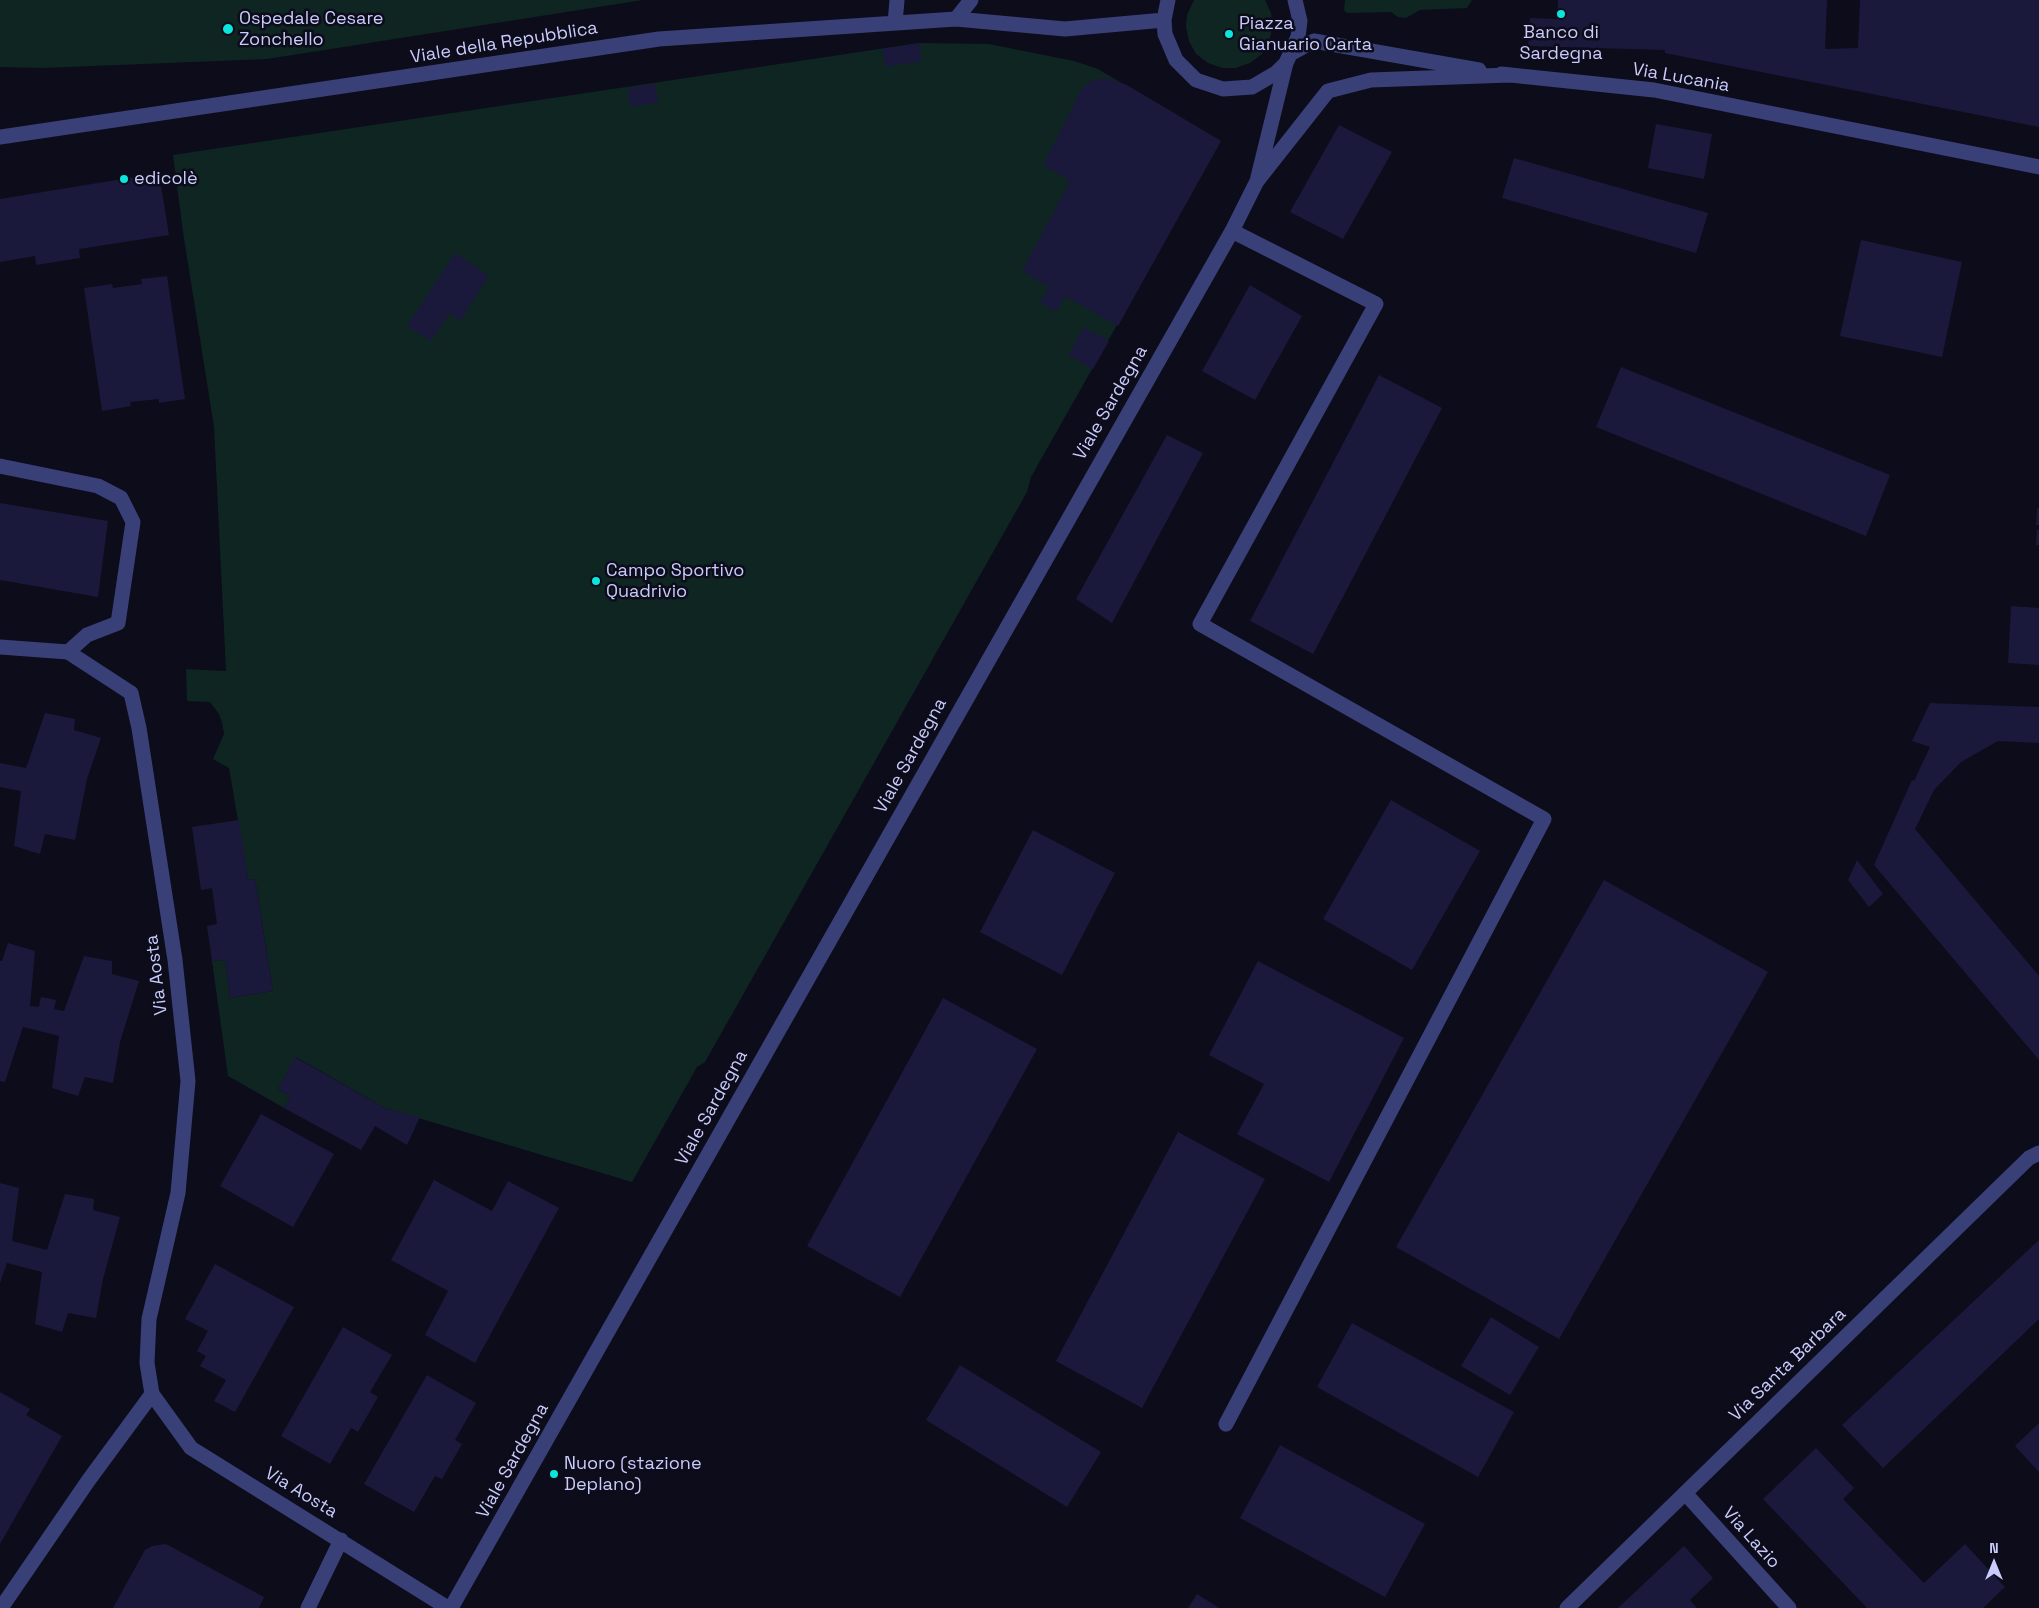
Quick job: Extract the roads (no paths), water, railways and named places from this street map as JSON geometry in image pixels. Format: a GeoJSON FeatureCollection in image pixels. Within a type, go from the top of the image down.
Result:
{"type":"FeatureCollection","features":[{"type":"Feature","properties":{"kind":"street"},"geometry":{"type":"LineString","coordinates":[[895,23],[897,0]]}},
{"type":"Feature","properties":{"kind":"street"},"geometry":{"type":"LineString","coordinates":[[956,19],[971,0]]}},
{"type":"Feature","properties":{"kind":"street"},"geometry":{"type":"LineString","coordinates":[[1257,181],[1289,58],[1298,37],[1300,21],[1295,0]]}},
{"type":"Feature","properties":{"kind":"street"},"geometry":{"type":"LineString","coordinates":[[1166,1],[1165,34],[1176,60],[1196,80],[1209,86],[1223,89],[1252,87],[1276,73],[1289,58]]}},
{"type":"Feature","properties":{"kind":"street","name":"Viale della Repubblica"},"geometry":{"type":"LineString","coordinates":[[0,137],[659,39],[956,19],[1065,29],[1164,20]]}},
{"type":"Feature","properties":{"kind":"street","name":"Via Lucania"},"geometry":{"type":"LineString","coordinates":[[1289,58],[1314,41],[1510,75],[1654,90],[2039,167]]}},
{"type":"Feature","properties":{"kind":"street","name":"Viale Sardegna"},"geometry":{"type":"LineString","coordinates":[[449,1608],[1119,426],[1232,231],[1257,181],[1328,91],[1371,80],[1510,75]]}},
{"type":"Feature","properties":{"kind":"street"},"geometry":{"type":"LineString","coordinates":[[1226,1424],[1544,819],[1200,624],[1376,304],[1232,231]]}},
{"type":"Feature","properties":{"kind":"street"},"geometry":{"type":"LineString","coordinates":[[0,466],[98,486],[121,498],[133,522],[118,622],[87,635],[68,652]]}},
{"type":"Feature","properties":{"kind":"street","name":"Via Aosta"},"geometry":{"type":"LineString","coordinates":[[0,647],[68,652],[131,693],[142,747],[175,960],[188,1081],[178,1193],[149,1319],[147,1362],[152,1394],[191,1448],[449,1608]]}},
{"type":"Feature","properties":{"kind":"street","name":"Via Santa Barbara"},"geometry":{"type":"LineString","coordinates":[[1567,1608],[2029,1158],[2039,1153]]}},
{"type":"Feature","properties":{"kind":"street"},"geometry":{"type":"LineString","coordinates":[[1,1608],[88,1481],[152,1394]]}},
{"type":"Feature","properties":{"kind":"street","name":"Via Lazio"},"geometry":{"type":"LineString","coordinates":[[1684,1493],[1789,1608]]}},
{"type":"Feature","properties":{"kind":"street"},"geometry":{"type":"LineString","coordinates":[[308,1608],[341,1540]]}},
{"type":"Feature","properties":{"kind":"place","name":"Banco di Sardegna"},"geometry":{"type":"Point","coordinates":[1561,14]}},
{"type":"Feature","properties":{"kind":"place","name":"Ospedale Cesare Zonchello"},"geometry":{"type":"Point","coordinates":[228,29]}},
{"type":"Feature","properties":{"kind":"place","name":"Piazza Gianuario Carta"},"geometry":{"type":"Point","coordinates":[1229,34]}},
{"type":"Feature","properties":{"kind":"place","name":"edicolè"},"geometry":{"type":"Point","coordinates":[124,179]}},
{"type":"Feature","properties":{"kind":"place","name":"Campo Sportivo Quadrivio"},"geometry":{"type":"Point","coordinates":[596,581]}},
{"type":"Feature","properties":{"kind":"place","name":"Nuoro (stazione Deplano)"},"geometry":{"type":"Point","coordinates":[554,1474]}}]}
